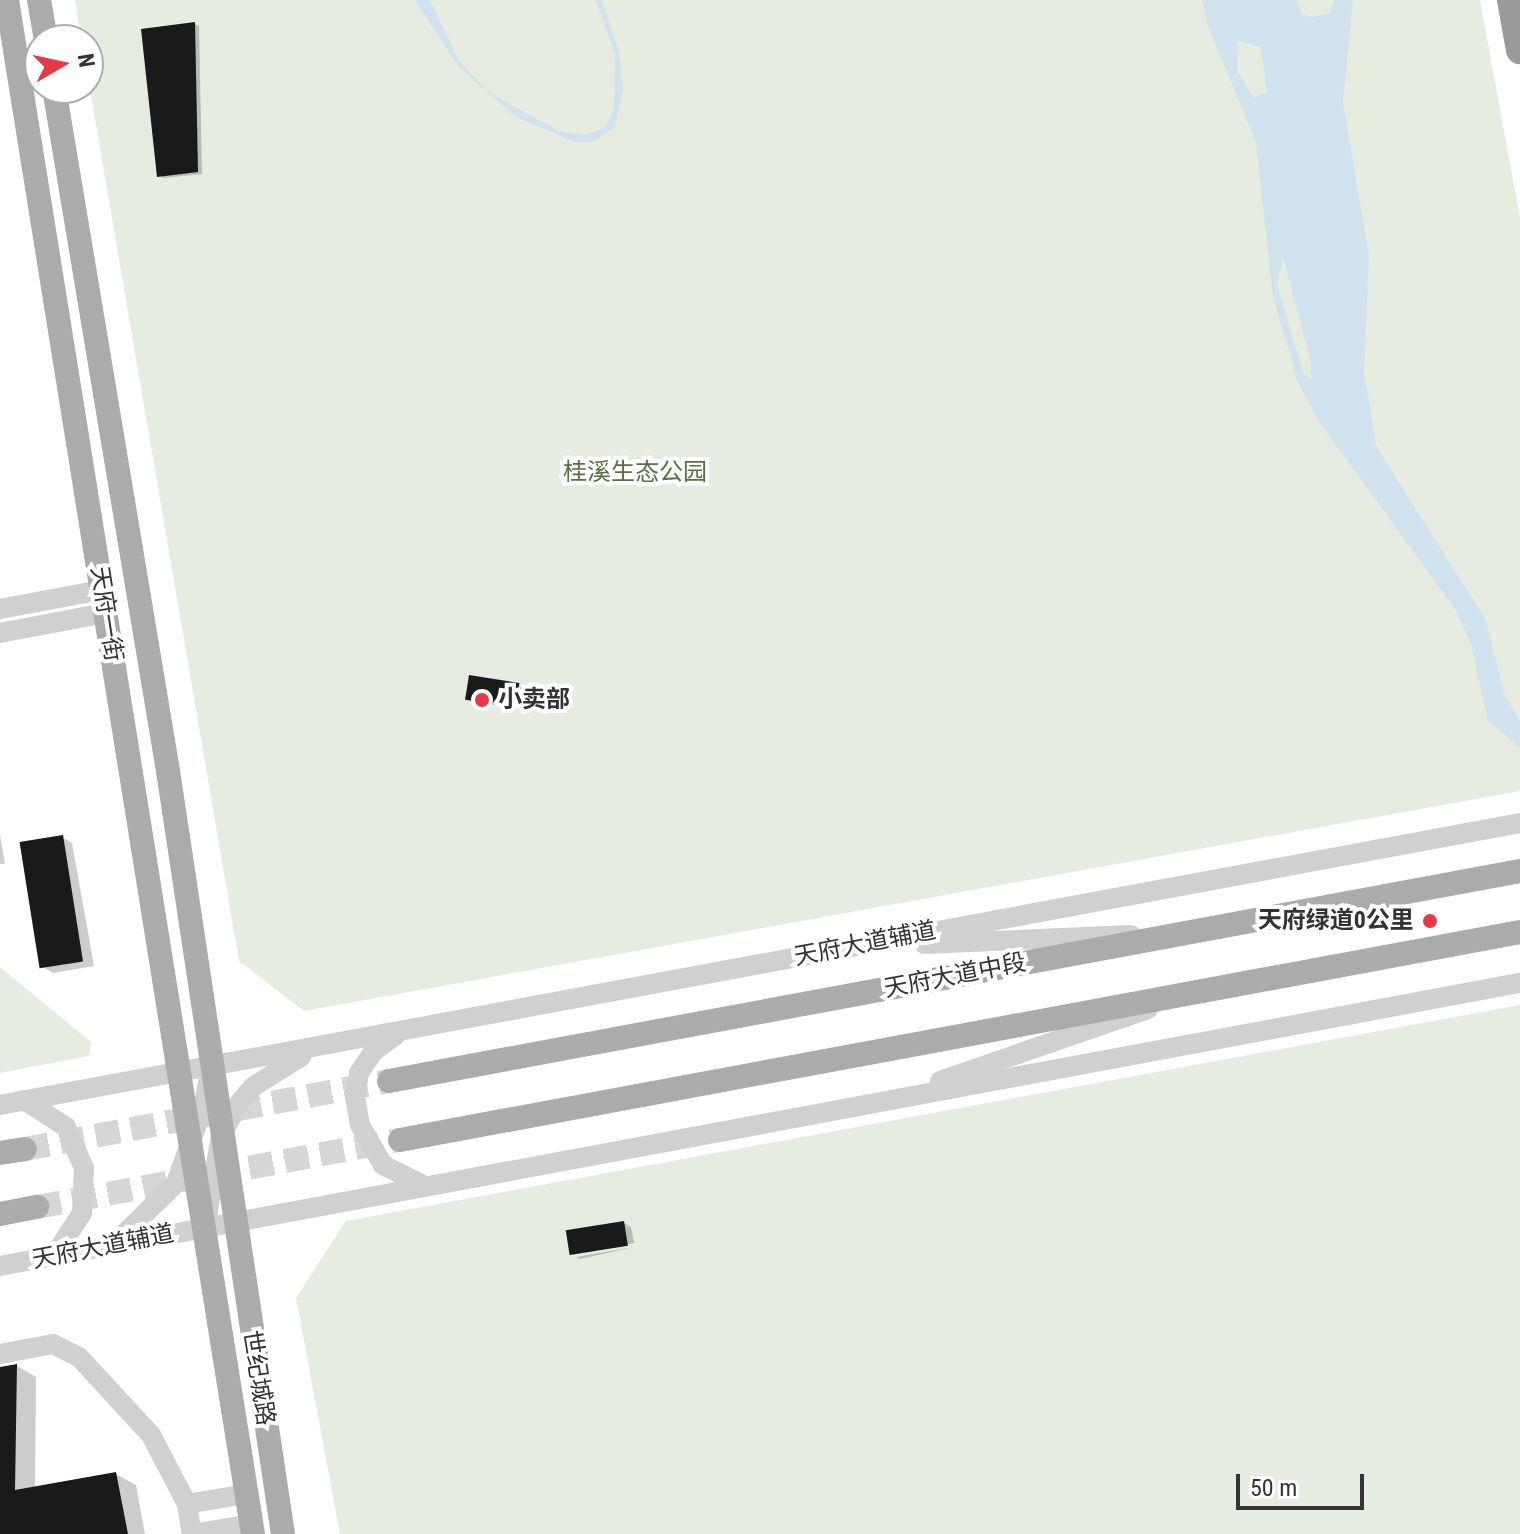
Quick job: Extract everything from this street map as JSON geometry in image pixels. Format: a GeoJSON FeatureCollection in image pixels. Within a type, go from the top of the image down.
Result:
{"type":"FeatureCollection","features":[{"type":"Feature","properties":{"kind":"highway"},"geometry":{"type":"LineString","coordinates":[[1511,0],[1520,50]]}},
{"type":"Feature","properties":{"kind":"main road","name":"天府一街"},"geometry":{"type":"LineString","coordinates":[[7,0],[205,1227]]}},
{"type":"Feature","properties":{"kind":"main road"},"geometry":{"type":"LineString","coordinates":[[39,0],[43,24]]}},
{"type":"Feature","properties":{"kind":"main road","name":"天府一街"},"geometry":{"type":"LineString","coordinates":[[57,104],[168,771],[234,1222]]}},
{"type":"Feature","properties":{"kind":"main road","name":"天府大道中段"},"geometry":{"type":"LineString","coordinates":[[389,1081],[1520,871]]}},
{"type":"Feature","properties":{"kind":"main road"},"geometry":{"type":"LineString","coordinates":[[400,1140],[1520,932]]}},
{"type":"Feature","properties":{"kind":"main road"},"geometry":{"type":"LineString","coordinates":[[0,1153],[25,1149]]}},
{"type":"Feature","properties":{"kind":"main road"},"geometry":{"type":"LineString","coordinates":[[0,1214],[37,1207]]}},
{"type":"Feature","properties":{"kind":"main road","name":"世纪城路"},"geometry":{"type":"LineString","coordinates":[[234,1222],[283,1534]]}},
{"type":"Feature","properties":{"kind":"main road","name":"世纪城路"},"geometry":{"type":"LineString","coordinates":[[205,1227],[252,1529]]}},
{"type":"Feature","properties":{"kind":"street"},"geometry":{"type":"LineString","coordinates":[[0,609],[104,601]]}},
{"type":"Feature","properties":{"kind":"street"},"geometry":{"type":"LineString","coordinates":[[0,633],[104,601]]}},
{"type":"Feature","properties":{"kind":"street","name":"天府大道辅道"},"geometry":{"type":"LineString","coordinates":[[0,1105],[180,1071],[314,1050],[402,1030],[1520,823]]}},
{"type":"Feature","properties":{"kind":"street"},"geometry":{"type":"LineString","coordinates":[[850,947],[1191,932]]}},
{"type":"Feature","properties":{"kind":"street"},"geometry":{"type":"LineString","coordinates":[[234,1222],[1520,983]]}},
{"type":"Feature","properties":{"kind":"street"},"geometry":{"type":"LineString","coordinates":[[876,1103],[1201,991]]}},
{"type":"Feature","properties":{"kind":"street"},"geometry":{"type":"LineString","coordinates":[[402,1030],[373,1052],[359,1073],[355,1097],[372,1153],[398,1176],[427,1186]]}},
{"type":"Feature","properties":{"kind":"street"},"geometry":{"type":"LineString","coordinates":[[205,1227],[221,1136],[254,1086],[314,1050]]}},
{"type":"Feature","properties":{"kind":"street"},"geometry":{"type":"LineString","coordinates":[[114,1244],[176,1183],[192,1143],[211,1066]]}},
{"type":"Feature","properties":{"kind":"street"},"geometry":{"type":"LineString","coordinates":[[24,1100],[66,1127],[84,1168],[82,1213],[54,1256]]}},
{"type":"Feature","properties":{"kind":"street","name":"天府大道辅道"},"geometry":{"type":"LineString","coordinates":[[0,1266],[234,1222]]}},
{"type":"Feature","properties":{"kind":"street"},"geometry":{"type":"LineString","coordinates":[[0,1354],[53,1344],[79,1357],[151,1435],[187,1504],[192,1534],[252,1529]]}},
{"type":"Feature","properties":{"kind":"street"},"geometry":{"type":"LineString","coordinates":[[187,1504],[246,1494]]}},
{"type":"Feature","properties":{"kind":"green space","name":"桂溪生态公园"},"geometry":{"type":"Polygon","coordinates":[[[75,0],[1480,0],[1520,218],[1520,791],[304,1011],[239,961],[92,104],[104,104],[104,24],[79,24],[75,0]]]}},
{"type":"Feature","properties":{"kind":"green space"},"geometry":{"type":"Polygon","coordinates":[[[0,967],[91,1042],[89,1056],[0,1073],[0,967]]]}},
{"type":"Feature","properties":{"kind":"green space"},"geometry":{"type":"Polygon","coordinates":[[[1520,1005],[1520,1534],[340,1534],[296,1298],[346,1221],[1520,1005]]]}},
{"type":"Feature","properties":{"kind":"water"},"geometry":{"type":"Polygon","coordinates":[[[415,0],[430,0],[458,59],[488,92],[559,131],[587,135],[605,127],[614,109],[615,54],[596,0],[602,0],[619,52],[623,90],[615,127],[593,142],[575,142],[516,117],[458,66],[415,0]]]}},
{"type":"Feature","properties":{"kind":"water"},"geometry":{"type":"Polygon","coordinates":[[[1202,0],[1297,0],[1303,15],[1314,17],[1329,14],[1334,0],[1353,0],[1343,102],[1369,255],[1364,371],[1376,446],[1486,620],[1504,694],[1520,721],[1520,748],[1488,721],[1471,644],[1455,609],[1317,419],[1298,382],[1273,297],[1256,142],[1208,26],[1202,0]],[[1237,40],[1238,72],[1253,97],[1267,93],[1261,47],[1237,40]],[[1283,258],[1277,285],[1304,374],[1311,380],[1311,362],[1283,258]]]}},
{"type":"Feature","properties":{"kind":"building"},"geometry":{"type":"Polygon","coordinates":[[[195,22],[198,172],[157,177],[141,29],[195,22]]]}},
{"type":"Feature","properties":{"kind":"building"},"geometry":{"type":"Polygon","coordinates":[[[469,675],[519,683],[515,708],[465,700],[469,675]]]}},
{"type":"Feature","properties":{"kind":"building"},"geometry":{"type":"Polygon","coordinates":[[[63,835],[83,961],[40,968],[20,842],[63,835]]]}},
{"type":"Feature","properties":{"kind":"building"},"geometry":{"type":"Polygon","coordinates":[[[624,1221],[628,1246],[570,1255],[566,1230],[624,1221]]]}},
{"type":"Feature","properties":{"kind":"building"},"geometry":{"type":"Polygon","coordinates":[[[17,1364],[15,1490],[116,1472],[128,1534],[0,1534],[0,1367],[17,1364]]]}},
{"type":"Feature","properties":{"kind":"tunnel"},"geometry":{"type":"LineString","coordinates":[[25,1149],[389,1081]]}},
{"type":"Feature","properties":{"kind":"tunnel"},"geometry":{"type":"LineString","coordinates":[[37,1207],[400,1140]]}},
{"type":"Feature","properties":{"kind":"place","name":"小卖部"},"geometry":{"type":"Point","coordinates":[482,700]}},
{"type":"Feature","properties":{"kind":"place","name":"天府绿道0公里"},"geometry":{"type":"Point","coordinates":[1430,921]}}]}
